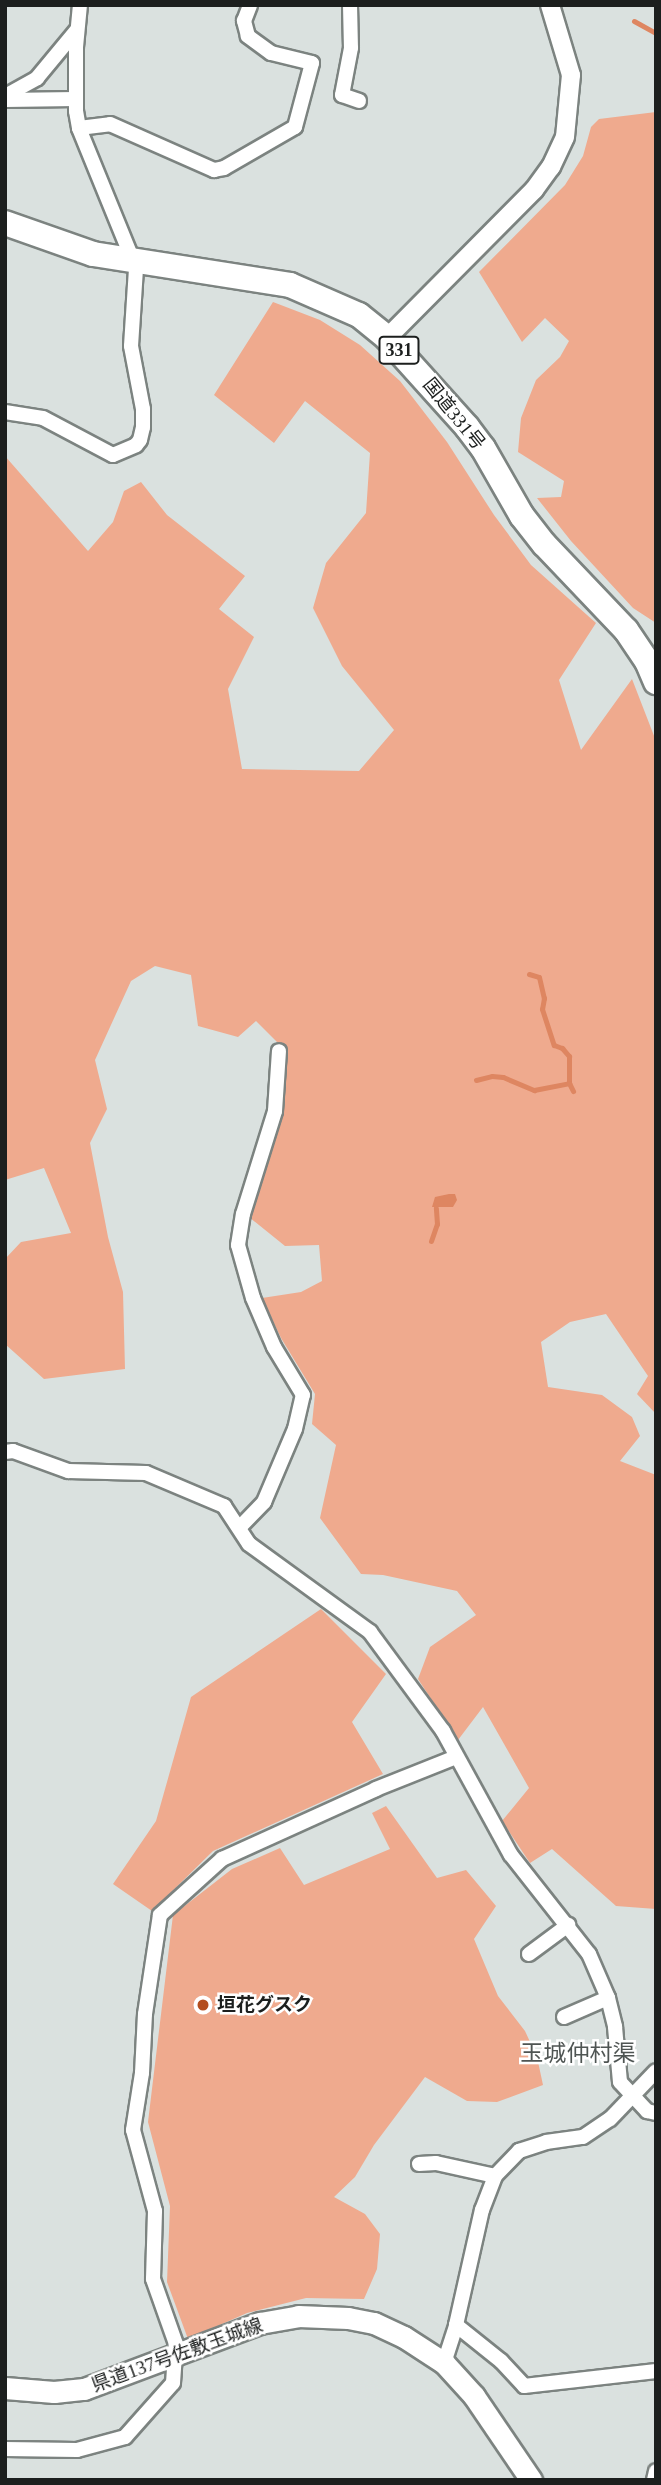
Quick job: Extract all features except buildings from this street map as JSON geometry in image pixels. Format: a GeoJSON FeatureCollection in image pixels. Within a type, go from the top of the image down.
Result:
{"type":"FeatureCollection","features":[{"type":"Feature","properties":{"kind":"highway","name":"国道331号"},"geometry":{"type":"LineString","coordinates":[[5,223],[93,254],[290,285],[359,315],[387,338],[475,437],[522,516],[544,544],[626,630],[647,661],[656,682]]}},
{"type":"Feature","properties":{"kind":"main road","name":"県道137号佐敷玉城線"},"geometry":{"type":"LineString","coordinates":[[5,2388],[54,2392],[84,2389],[260,2323],[298,2316],[348,2318],[374,2323],[404,2337],[444,2363],[474,2396],[531,2480]]}},
{"type":"Feature","properties":{"kind":"street"},"geometry":{"type":"LineString","coordinates":[[5,412],[43,418],[113,455],[140,440],[143,409],[131,346],[136,268],[79,128],[76,99],[76,31],[80,5]]}},
{"type":"Feature","properties":{"kind":"street"},"geometry":{"type":"LineString","coordinates":[[79,128],[110,124],[214,170],[224,168],[295,127],[312,63],[271,53],[248,36],[244,21],[250,5]]}},
{"type":"Feature","properties":{"kind":"street"},"geometry":{"type":"LineString","coordinates":[[351,5],[351,48],[342,95],[359,101]]}},
{"type":"Feature","properties":{"kind":"street"},"geometry":{"type":"LineString","coordinates":[[387,338],[534,190],[556,157],[565,137],[571,75],[550,5]]}},
{"type":"Feature","properties":{"kind":"street"},"geometry":{"type":"LineString","coordinates":[[5,98],[37,78],[76,31]]}},
{"type":"Feature","properties":{"kind":"street"},"geometry":{"type":"LineString","coordinates":[[5,98],[76,99]]}},
{"type":"Feature","properties":{"kind":"street"},"geometry":{"type":"LineString","coordinates":[[240,1527],[264,1502],[295,1429],[303,1395],[275,1347],[253,1298],[238,1245],[243,1214],[275,1111],[279,1051]]}},
{"type":"Feature","properties":{"kind":"street"},"geometry":{"type":"LineString","coordinates":[[5,1452],[13,1451],[68,1471],[146,1473],[224,1506],[249,1544],[370,1632],[443,1731],[511,1855],[589,1954],[608,1997],[615,2026],[620,2082],[631,2097],[647,2111],[656,2113]]}},
{"type":"Feature","properties":{"kind":"street"},"geometry":{"type":"LineString","coordinates":[[5,2449],[77,2450],[125,2437],[173,2383],[177,2353],[153,2279],[155,2211],[133,2130],[142,2073],[145,2014],[160,1915],[222,1859],[376,1789],[456,1757]]}},
{"type":"Feature","properties":{"kind":"street"},"geometry":{"type":"LineString","coordinates":[[529,1954],[568,1925]]}},
{"type":"Feature","properties":{"kind":"street"},"geometry":{"type":"LineString","coordinates":[[564,2017],[608,1997]]}},
{"type":"Feature","properties":{"kind":"street"},"geometry":{"type":"LineString","coordinates":[[444,2363],[456,2325],[482,2210],[495,2176],[519,2151],[547,2142],[583,2137],[610,2119],[656,2071]]}},
{"type":"Feature","properties":{"kind":"street"},"geometry":{"type":"LineString","coordinates":[[419,2164],[436,2163],[495,2176]]}},
{"type":"Feature","properties":{"kind":"street"},"geometry":{"type":"LineString","coordinates":[[456,2325],[501,2361],[524,2386],[656,2371]]}},
{"type":"Feature","properties":{"kind":"street"},"geometry":{"type":"LineString","coordinates":[[654,2480],[656,2471]]}},
{"type":"Feature","properties":{"kind":"shaded area"},"geometry":{"type":"Polygon","coordinates":[[[656,112],[656,623],[633,608],[571,541],[537,498],[561,497],[564,481],[518,452],[521,418],[536,380],[560,357],[569,341],[545,318],[522,342],[479,272],[565,185],[583,156],[591,127],[599,119],[656,112]]]}},
{"type":"Feature","properties":{"kind":"shaded area"},"geometry":{"type":"Polygon","coordinates":[[[273,302],[320,320],[360,345],[400,381],[447,442],[494,515],[531,565],[596,623],[559,680],[581,750],[632,679],[656,741],[656,1414],[637,1394],[648,1376],[606,1314],[570,1322],[541,1342],[548,1387],[602,1395],[632,1417],[640,1436],[620,1461],[656,1475],[656,1909],[616,1906],[552,1849],[530,1863],[502,1821],[529,1788],[483,1707],[458,1740],[418,1679],[430,1647],[476,1615],[457,1591],[383,1575],[361,1574],[320,1518],[336,1445],[312,1424],[315,1394],[281,1338],[262,1298],[301,1292],[322,1281],[319,1245],[285,1246],[249,1217],[283,1109],[285,1050],[256,1021],[238,1037],[198,1026],[191,975],[155,966],[131,981],[95,1060],[107,1109],[90,1143],[108,1237],[123,1292],[125,1369],[44,1379],[5,1344],[5,1259],[21,1242],[71,1233],[44,1168],[5,1180],[5,456],[88,551],[113,522],[124,491],[141,482],[167,515],[245,576],[219,609],[254,637],[228,689],[242,769],[359,771],[394,730],[342,666],[313,608],[326,563],[366,513],[370,453],[305,401],[274,443],[214,395],[273,302]]]}},
{"type":"Feature","properties":{"kind":"shaded area"},"geometry":{"type":"Polygon","coordinates":[[[455,1194],[457,1200],[453,1207],[432,1207],[435,1197],[455,1194]]]}},
{"type":"Feature","properties":{"kind":"shaded area"},"geometry":{"type":"Polygon","coordinates":[[[321,1609],[386,1674],[352,1722],[383,1774],[213,1851],[152,1911],[113,1884],[156,1821],[191,1697],[321,1609]]]}},
{"type":"Feature","properties":{"kind":"shaded area"},"geometry":{"type":"Polygon","coordinates":[[[386,1806],[437,1878],[466,1870],[496,1906],[474,1939],[498,1996],[525,2031],[537,2057],[543,2085],[497,2102],[467,2101],[425,2077],[374,2145],[355,2177],[334,2197],[365,2214],[380,2234],[377,2269],[364,2299],[306,2298],[247,2313],[188,2339],[167,2282],[170,2206],[148,2122],[173,1915],[232,1869],[280,1848],[304,1885],[390,1849],[372,1813],[386,1806]]]}},
{"type":"Feature","properties":{"kind":"waterway"},"geometry":{"type":"LineString","coordinates":[[634,21],[656,33]]}},
{"type":"Feature","properties":{"kind":"waterway"},"geometry":{"type":"LineString","coordinates":[[529,974],[539,977],[544,998],[542,1009],[554,1045],[562,1048],[569,1056],[569,1083]]}},
{"type":"Feature","properties":{"kind":"waterway"},"geometry":{"type":"LineString","coordinates":[[476,1080],[492,1076],[503,1077],[534,1090],[569,1083],[573,1091]]}},
{"type":"Feature","properties":{"kind":"waterway"},"geometry":{"type":"LineString","coordinates":[[431,1241],[437,1224],[436,1208]]}},
{"type":"Feature","properties":{"kind":"place","name":"垣花グスク"},"geometry":{"type":"Point","coordinates":[203,2005]}},
{"type":"Feature","properties":{"kind":"district","name":"玉城仲村渠"},"geometry":{"type":"Point","coordinates":[578,2054]}}]}
